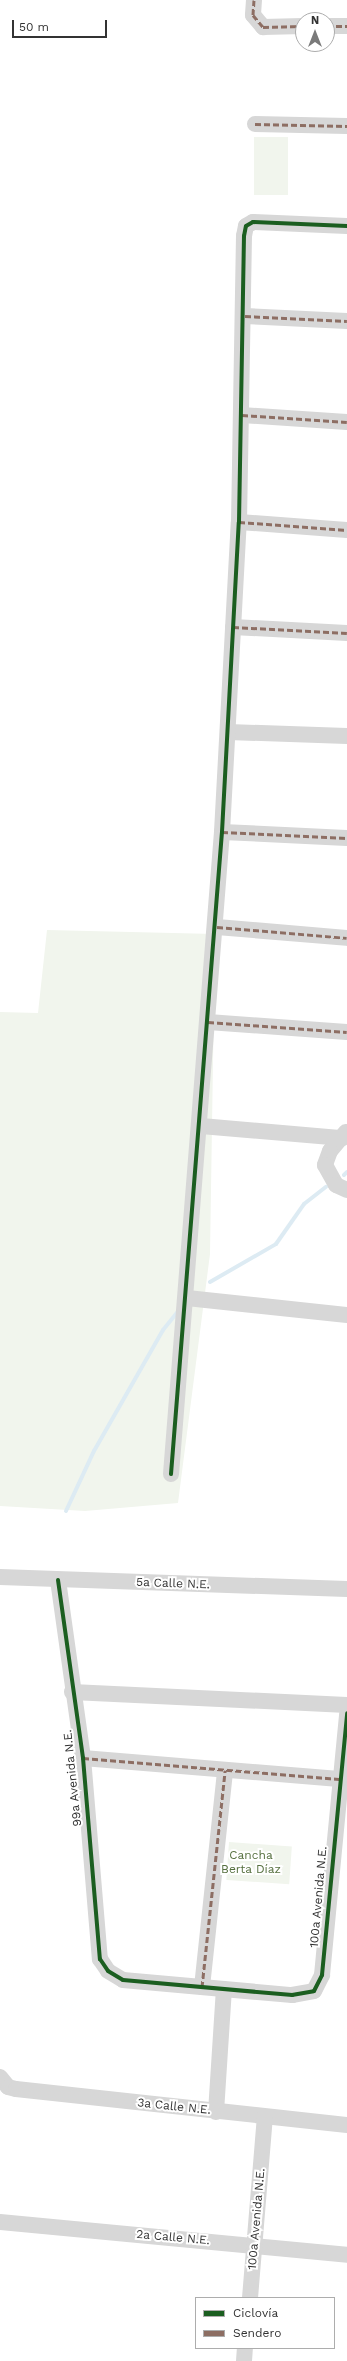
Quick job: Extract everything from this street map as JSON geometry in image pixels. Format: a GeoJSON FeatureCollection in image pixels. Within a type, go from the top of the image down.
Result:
{"type":"FeatureCollection","features":[{"type":"Feature","properties":{"kind":"street"},"geometry":{"type":"LineString","coordinates":[[254,0],[253,15],[263,27],[295,26]]}},
{"type":"Feature","properties":{"kind":"street"},"geometry":{"type":"LineString","coordinates":[[335,26],[347,26]]}},
{"type":"Feature","properties":{"kind":"street"},"geometry":{"type":"LineString","coordinates":[[255,124],[347,126]]}},
{"type":"Feature","properties":{"kind":"street"},"geometry":{"type":"LineString","coordinates":[[171,1474],[217,927],[239,522],[246,226],[254,222],[347,226]]}},
{"type":"Feature","properties":{"kind":"street"},"geometry":{"type":"LineString","coordinates":[[245,316],[347,321]]}},
{"type":"Feature","properties":{"kind":"street"},"geometry":{"type":"LineString","coordinates":[[242,415],[347,422]]}},
{"type":"Feature","properties":{"kind":"street"},"geometry":{"type":"LineString","coordinates":[[239,522],[347,530]]}},
{"type":"Feature","properties":{"kind":"street"},"geometry":{"type":"LineString","coordinates":[[233,627],[347,633]]}},
{"type":"Feature","properties":{"kind":"street"},"geometry":{"type":"LineString","coordinates":[[228,732],[347,736]]}},
{"type":"Feature","properties":{"kind":"street"},"geometry":{"type":"LineString","coordinates":[[222,832],[347,838]]}},
{"type":"Feature","properties":{"kind":"street"},"geometry":{"type":"LineString","coordinates":[[217,927],[347,938]]}},
{"type":"Feature","properties":{"kind":"street"},"geometry":{"type":"LineString","coordinates":[[208,1022],[347,1032]]}},
{"type":"Feature","properties":{"kind":"street"},"geometry":{"type":"LineString","coordinates":[[200,1126],[344,1134]]}},
{"type":"Feature","properties":{"kind":"street"},"geometry":{"type":"LineString","coordinates":[[344,1134],[330,1151],[325,1165],[336,1185],[347,1190]]}},
{"type":"Feature","properties":{"kind":"street"},"geometry":{"type":"LineString","coordinates":[[187,1298],[347,1315]]}},
{"type":"Feature","properties":{"kind":"street","name":"5a Calle N.E."},"geometry":{"type":"LineString","coordinates":[[0,1577],[347,1589]]}},
{"type":"Feature","properties":{"kind":"street","name":"99a Avenida N.E."},"geometry":{"type":"LineString","coordinates":[[58,1580],[72,1692],[83,1758],[100,1959],[108,1971],[123,1980],[202,1987]]}},
{"type":"Feature","properties":{"kind":"street"},"geometry":{"type":"LineString","coordinates":[[72,1692],[347,1705]]}},
{"type":"Feature","properties":{"kind":"street","name":"100a Avenida N.E."},"geometry":{"type":"LineString","coordinates":[[224,1989],[292,1995],[314,1991],[322,1975],[339,1779],[347,1713]]}},
{"type":"Feature","properties":{"kind":"street"},"geometry":{"type":"LineString","coordinates":[[83,1758],[339,1779]]}},
{"type":"Feature","properties":{"kind":"street"},"geometry":{"type":"LineString","coordinates":[[216,2112],[224,1989],[202,1987],[225,1770]]}},
{"type":"Feature","properties":{"kind":"street","name":"3a Calle N.E."},"geometry":{"type":"LineString","coordinates":[[1,2080],[16,2090],[347,2125]]}},
{"type":"Feature","properties":{"kind":"street","name":"100a Avenida N.E."},"geometry":{"type":"LineString","coordinates":[[250,2297],[256,2246],[265,2117]]}},
{"type":"Feature","properties":{"kind":"street","name":"2a Calle N.E."},"geometry":{"type":"LineString","coordinates":[[0,2222],[347,2255]]}},
{"type":"Feature","properties":{"kind":"street"},"geometry":{"type":"LineString","coordinates":[[244,2361],[245,2349]]}},
{"type":"Feature","properties":{"kind":"green space"},"geometry":{"type":"Polygon","coordinates":[[[254,137],[288,137],[288,195],[254,195],[254,137]]]}},
{"type":"Feature","properties":{"kind":"green space"},"geometry":{"type":"Polygon","coordinates":[[[47,930],[215,934],[210,1254],[178,1503],[85,1511],[0,1506],[0,1012],[38,1013],[47,930]]]}},
{"type":"Feature","properties":{"kind":"green space","name":"Cancha Berta Díaz"},"geometry":{"type":"Polygon","coordinates":[[[229,1842],[292,1846],[289,1884],[226,1880],[229,1842]]]}},
{"type":"Feature","properties":{"kind":"waterway"},"geometry":{"type":"LineString","coordinates":[[344,1175],[347,1172]]}},
{"type":"Feature","properties":{"kind":"waterway"},"geometry":{"type":"LineString","coordinates":[[210,1282],[276,1244],[304,1204],[326,1187]]}},
{"type":"Feature","properties":{"kind":"waterway"},"geometry":{"type":"LineString","coordinates":[[66,1511],[94,1451],[163,1330],[179,1310]]}},
{"type":"Feature","properties":{"kind":"marked path"},"geometry":{"type":"LineString","coordinates":[[254,0],[253,15],[263,27],[295,26]]}},
{"type":"Feature","properties":{"kind":"marked path"},"geometry":{"type":"LineString","coordinates":[[335,26],[347,26]]}},
{"type":"Feature","properties":{"kind":"marked path"},"geometry":{"type":"LineString","coordinates":[[255,124],[347,126]]}},
{"type":"Feature","properties":{"kind":"marked path"},"geometry":{"type":"LineString","coordinates":[[245,316],[347,321]]}},
{"type":"Feature","properties":{"kind":"marked path"},"geometry":{"type":"LineString","coordinates":[[242,415],[347,422]]}},
{"type":"Feature","properties":{"kind":"marked path"},"geometry":{"type":"LineString","coordinates":[[239,522],[347,530]]}},
{"type":"Feature","properties":{"kind":"marked path"},"geometry":{"type":"LineString","coordinates":[[233,627],[347,633]]}},
{"type":"Feature","properties":{"kind":"marked path"},"geometry":{"type":"LineString","coordinates":[[222,832],[347,838]]}},
{"type":"Feature","properties":{"kind":"marked path"},"geometry":{"type":"LineString","coordinates":[[217,927],[347,938]]}},
{"type":"Feature","properties":{"kind":"marked path"},"geometry":{"type":"LineString","coordinates":[[208,1022],[347,1032]]}},
{"type":"Feature","properties":{"kind":"marked path"},"geometry":{"type":"LineString","coordinates":[[83,1758],[339,1779]]}},
{"type":"Feature","properties":{"kind":"marked path"},"geometry":{"type":"LineString","coordinates":[[202,1987],[225,1770]]}},
{"type":"Feature","properties":{"kind":"cycle path"},"geometry":{"type":"LineString","coordinates":[[171,1474],[222,832],[239,522],[244,236],[246,226],[253,222],[347,226]]}},
{"type":"Feature","properties":{"kind":"cycle path"},"geometry":{"type":"LineString","coordinates":[[58,1580],[83,1758],[100,1959],[108,1971],[123,1980],[292,1995],[314,1991],[322,1975],[347,1713]]}}]}
